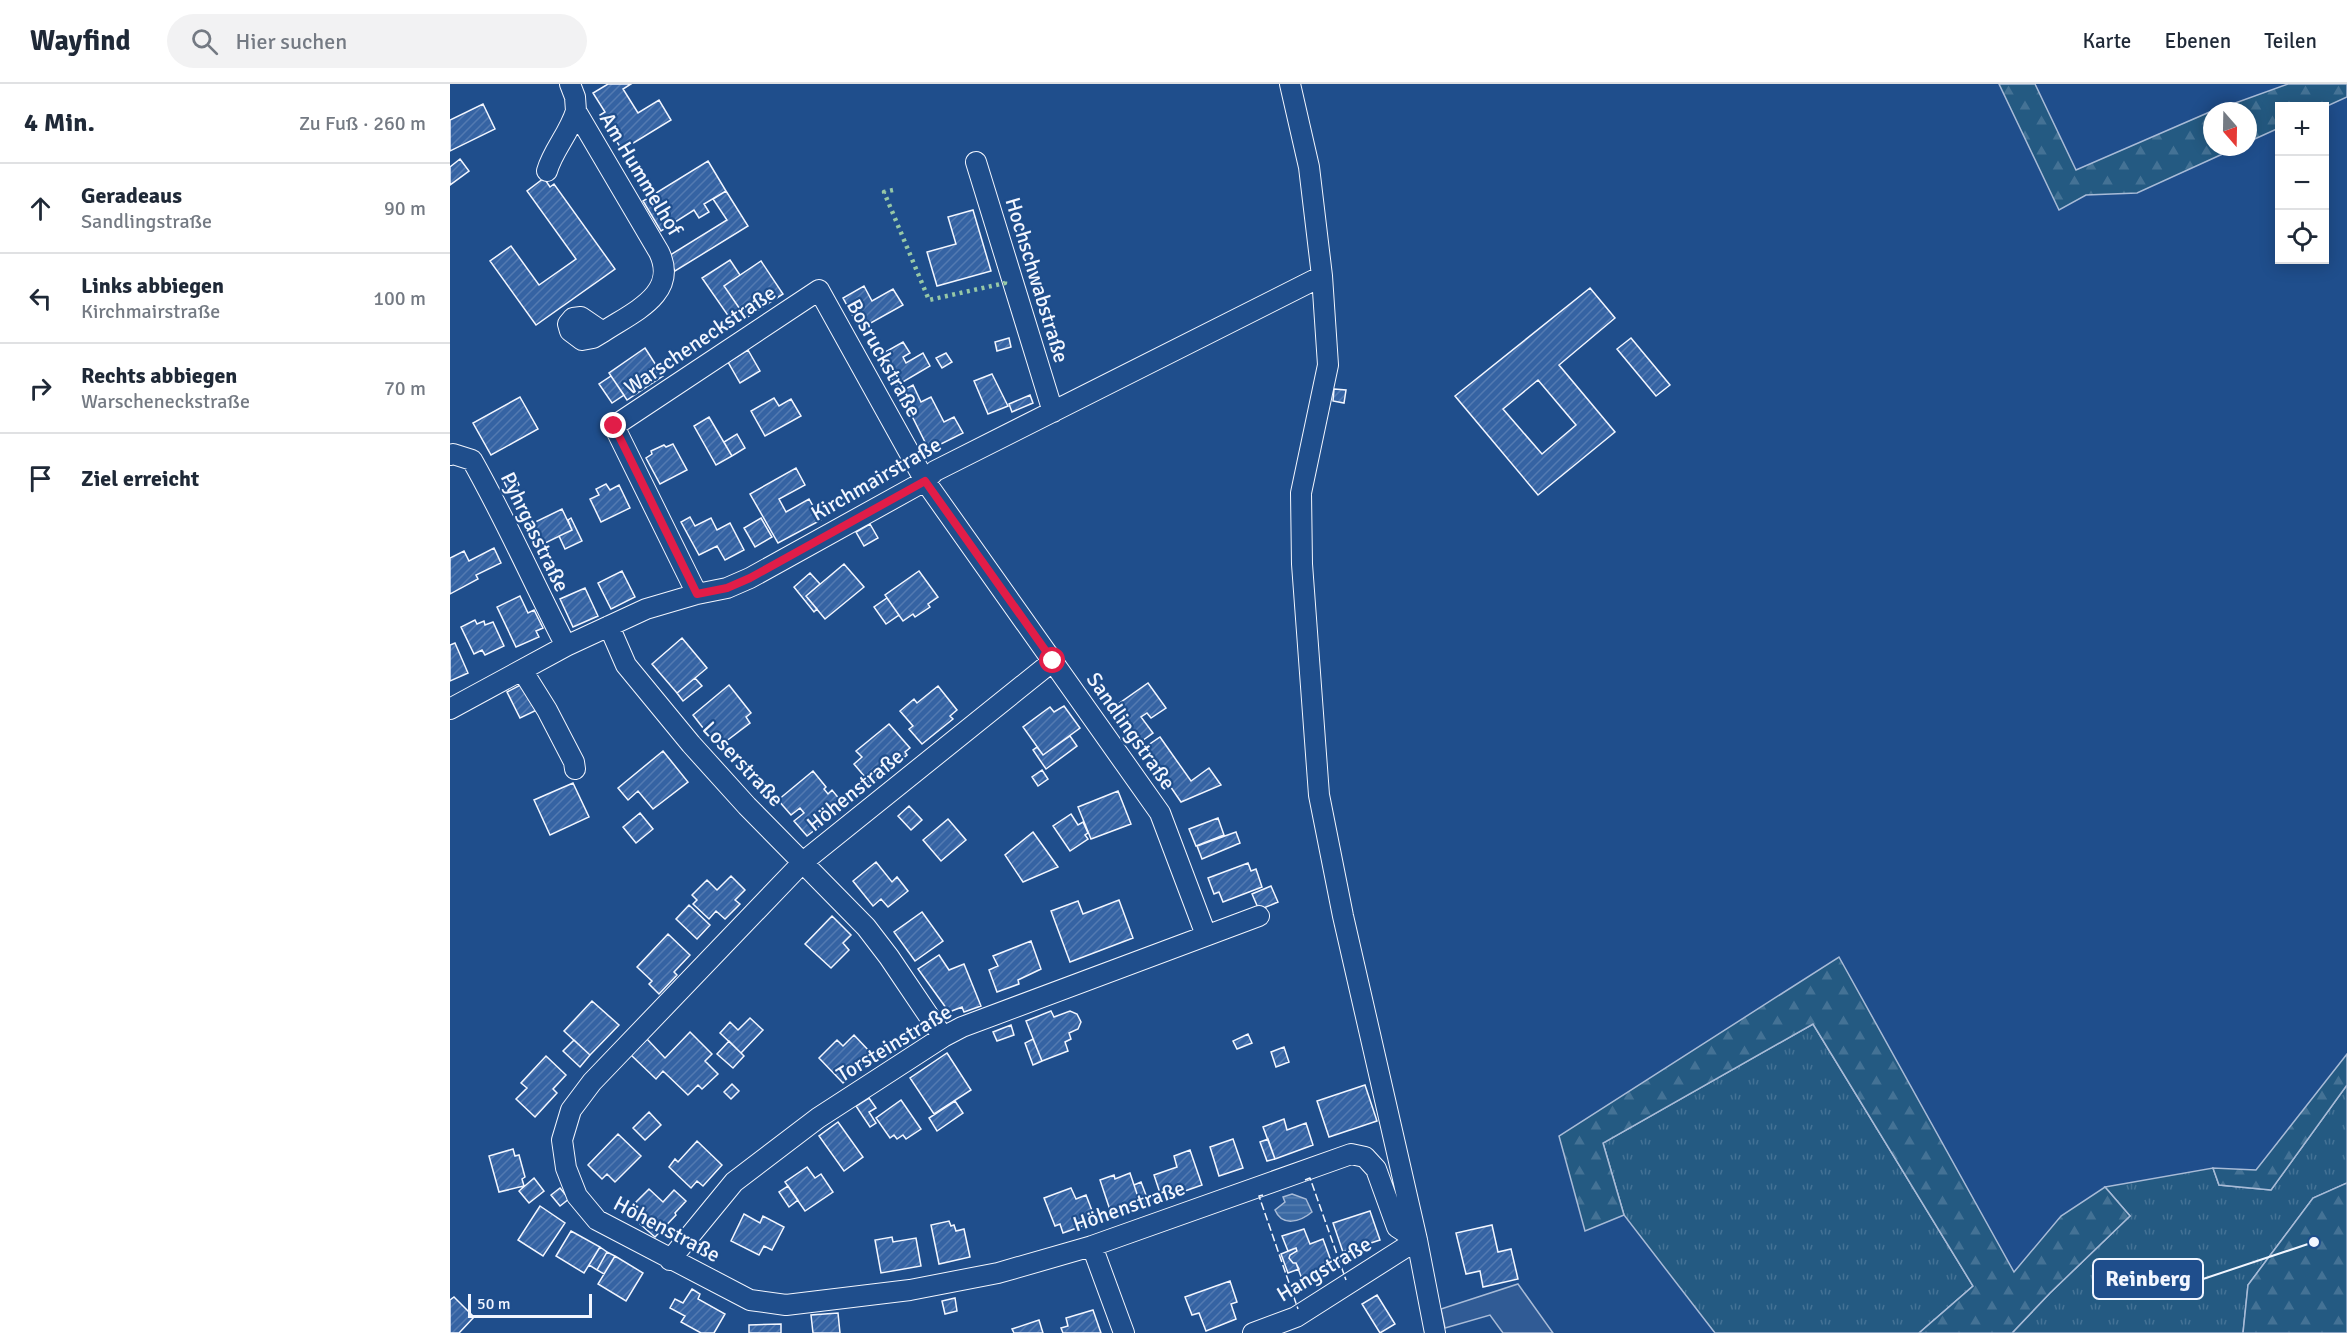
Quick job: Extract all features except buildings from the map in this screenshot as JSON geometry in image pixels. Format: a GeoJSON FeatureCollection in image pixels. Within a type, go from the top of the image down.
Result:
{"type":"FeatureCollection","features":[{"type":"Feature","properties":{"kind":"street","name":"Am Hummelhof"},"geometry":{"type":"LineString","coordinates":[[570,84],[576,111],[659,252],[665,272],[664,282],[655,297],[603,332]]}},
{"type":"Feature","properties":{"kind":"street"},"geometry":{"type":"LineString","coordinates":[[1290,84],[1309,167],[1322,276],[1328,365],[1301,493],[1302,564],[1319,795],[1343,916],[1417,1240],[1434,1333]]}},
{"type":"Feature","properties":{"kind":"street"},"geometry":{"type":"LineString","coordinates":[[547,171],[552,156],[568,133],[576,111]]}},
{"type":"Feature","properties":{"kind":"street","name":"Hochschwabstraße"},"geometry":{"type":"LineString","coordinates":[[976,162],[1053,412]]}},
{"type":"Feature","properties":{"kind":"street","name":"Kirchmairstraße"},"geometry":{"type":"LineString","coordinates":[[450,709],[566,646],[646,609],[727,588],[750,578],[925,481],[935,471],[1322,276]]}},
{"type":"Feature","properties":{"kind":"street","name":"Bosruckstraße"},"geometry":{"type":"LineString","coordinates":[[819,290],[925,481]]}},
{"type":"Feature","properties":{"kind":"street","name":"Warscheneckstraße"},"geometry":{"type":"LineString","coordinates":[[697,594],[614,426],[819,290]]}},
{"type":"Feature","properties":{"kind":"street","name":"Pyhrgasstraße"},"geometry":{"type":"LineString","coordinates":[[450,455],[472,460],[502,514],[534,585],[566,646]]}},
{"type":"Feature","properties":{"kind":"street","name":"Sandlingstraße"},"geometry":{"type":"LineString","coordinates":[[925,481],[1160,813],[1206,935]]}},
{"type":"Feature","properties":{"kind":"street","name":"Loserstraße"},"geometry":{"type":"LineString","coordinates":[[609,626],[626,665],[691,744],[747,806],[866,927],[943,1037]]}},
{"type":"Feature","properties":{"kind":"street","name":"Höhenstraße"},"geometry":{"type":"LineString","coordinates":[[1053,661],[803,862],[592,1082],[571,1110],[562,1140],[566,1168],[577,1196],[597,1220],[670,1260],[750,1300],[786,1305],[910,1290],[986,1275],[1092,1246],[1352,1154],[1365,1157],[1376,1169],[1396,1227],[1417,1240]]}},
{"type":"Feature","properties":{"kind":"street"},"geometry":{"type":"LineString","coordinates":[[522,670],[547,710],[574,762],[575,769]]}},
{"type":"Feature","properties":{"kind":"street","name":"Torsteinstraße"},"geometry":{"type":"LineString","coordinates":[[670,1260],[734,1182],[818,1118],[943,1037],[962,1027],[1259,916]]}},
{"type":"Feature","properties":{"kind":"street","name":"Hangstraße"},"geometry":{"type":"LineString","coordinates":[[1253,1333],[1296,1317],[1417,1240]]}},
{"type":"Feature","properties":{"kind":"street"},"geometry":{"type":"LineString","coordinates":[[1092,1246],[1124,1333]]}},
{"type":"Feature","properties":{"kind":"green space"},"geometry":{"type":"Polygon","coordinates":[[[1999,84],[2035,84],[2076,170],[2203,115],[2203,156],[2218,156],[2137,193],[2086,195],[2059,210],[1999,84]]]}},
{"type":"Feature","properties":{"kind":"green space"},"geometry":{"type":"Polygon","coordinates":[[[2288,84],[2347,84],[2347,97],[2329,105],[2329,102],[2275,102],[2275,130],[2257,138],[2257,102],[2238,102],[2288,84]]]}},
{"type":"Feature","properties":{"kind":"green space"},"geometry":{"type":"Polygon","coordinates":[[[1839,957],[2014,1272],[2061,1216],[2105,1187],[2130,1216],[2012,1333],[1919,1333],[1973,1286],[1813,1024],[1603,1143],[1624,1215],[1585,1231],[1559,1136],[1839,957]]]}},
{"type":"Feature","properties":{"kind":"green space"},"geometry":{"type":"Polygon","coordinates":[[[1813,1024],[1973,1286],[1919,1333],[1715,1333],[1624,1215],[1603,1143],[1813,1024]]]}},
{"type":"Feature","properties":{"kind":"green space"},"geometry":{"type":"Polygon","coordinates":[[[2347,1054],[2347,1085],[2271,1190],[2219,1185],[2213,1168],[2256,1170],[2347,1054]]]}},
{"type":"Feature","properties":{"kind":"green space"},"geometry":{"type":"Polygon","coordinates":[[[2347,1085],[2347,1183],[2313,1198],[2248,1285],[2243,1333],[2012,1333],[2130,1216],[2105,1187],[2213,1168],[2219,1185],[2271,1190],[2347,1085]]]}},
{"type":"Feature","properties":{"kind":"green space"},"geometry":{"type":"Polygon","coordinates":[[[2347,1183],[2347,1333],[2243,1333],[2248,1285],[2313,1198],[2347,1183]]]}},
{"type":"Feature","properties":{"kind":"shaded area"},"geometry":{"type":"Polygon","coordinates":[[[1292,1194],[1306,1199],[1312,1212],[1297,1220],[1287,1221],[1282,1219],[1275,1210],[1285,1202],[1283,1197],[1292,1194]]]}},
{"type":"Feature","properties":{"kind":"shaded area"},"geometry":{"type":"Polygon","coordinates":[[[1518,1284],[1553,1333],[1503,1333],[1490,1315],[1445,1328],[1441,1309],[1518,1284]]]}},
{"type":"Feature","properties":{"kind":"hedge"},"geometry":{"type":"LineString","coordinates":[[893,190],[884,192],[929,300],[1005,283],[1005,281]]}},
{"type":"Feature","properties":{"kind":"fence"},"geometry":{"type":"LineString","coordinates":[[1305,1180],[1310,1178],[1346,1280]]}},
{"type":"Feature","properties":{"kind":"fence"},"geometry":{"type":"LineString","coordinates":[[1263,1195],[1259,1196],[1298,1309]]}},
{"type":"Feature","properties":{"kind":"place","name":"Reinberg"},"geometry":{"type":"Point","coordinates":[2314,1242]}},
{"type":"Feature","properties":{"kind":"route"},"geometry":{"type":"LineString","coordinates":[[614,426],[697,594],[727,588],[750,578],[925,481],[1053,661]]}}]}
